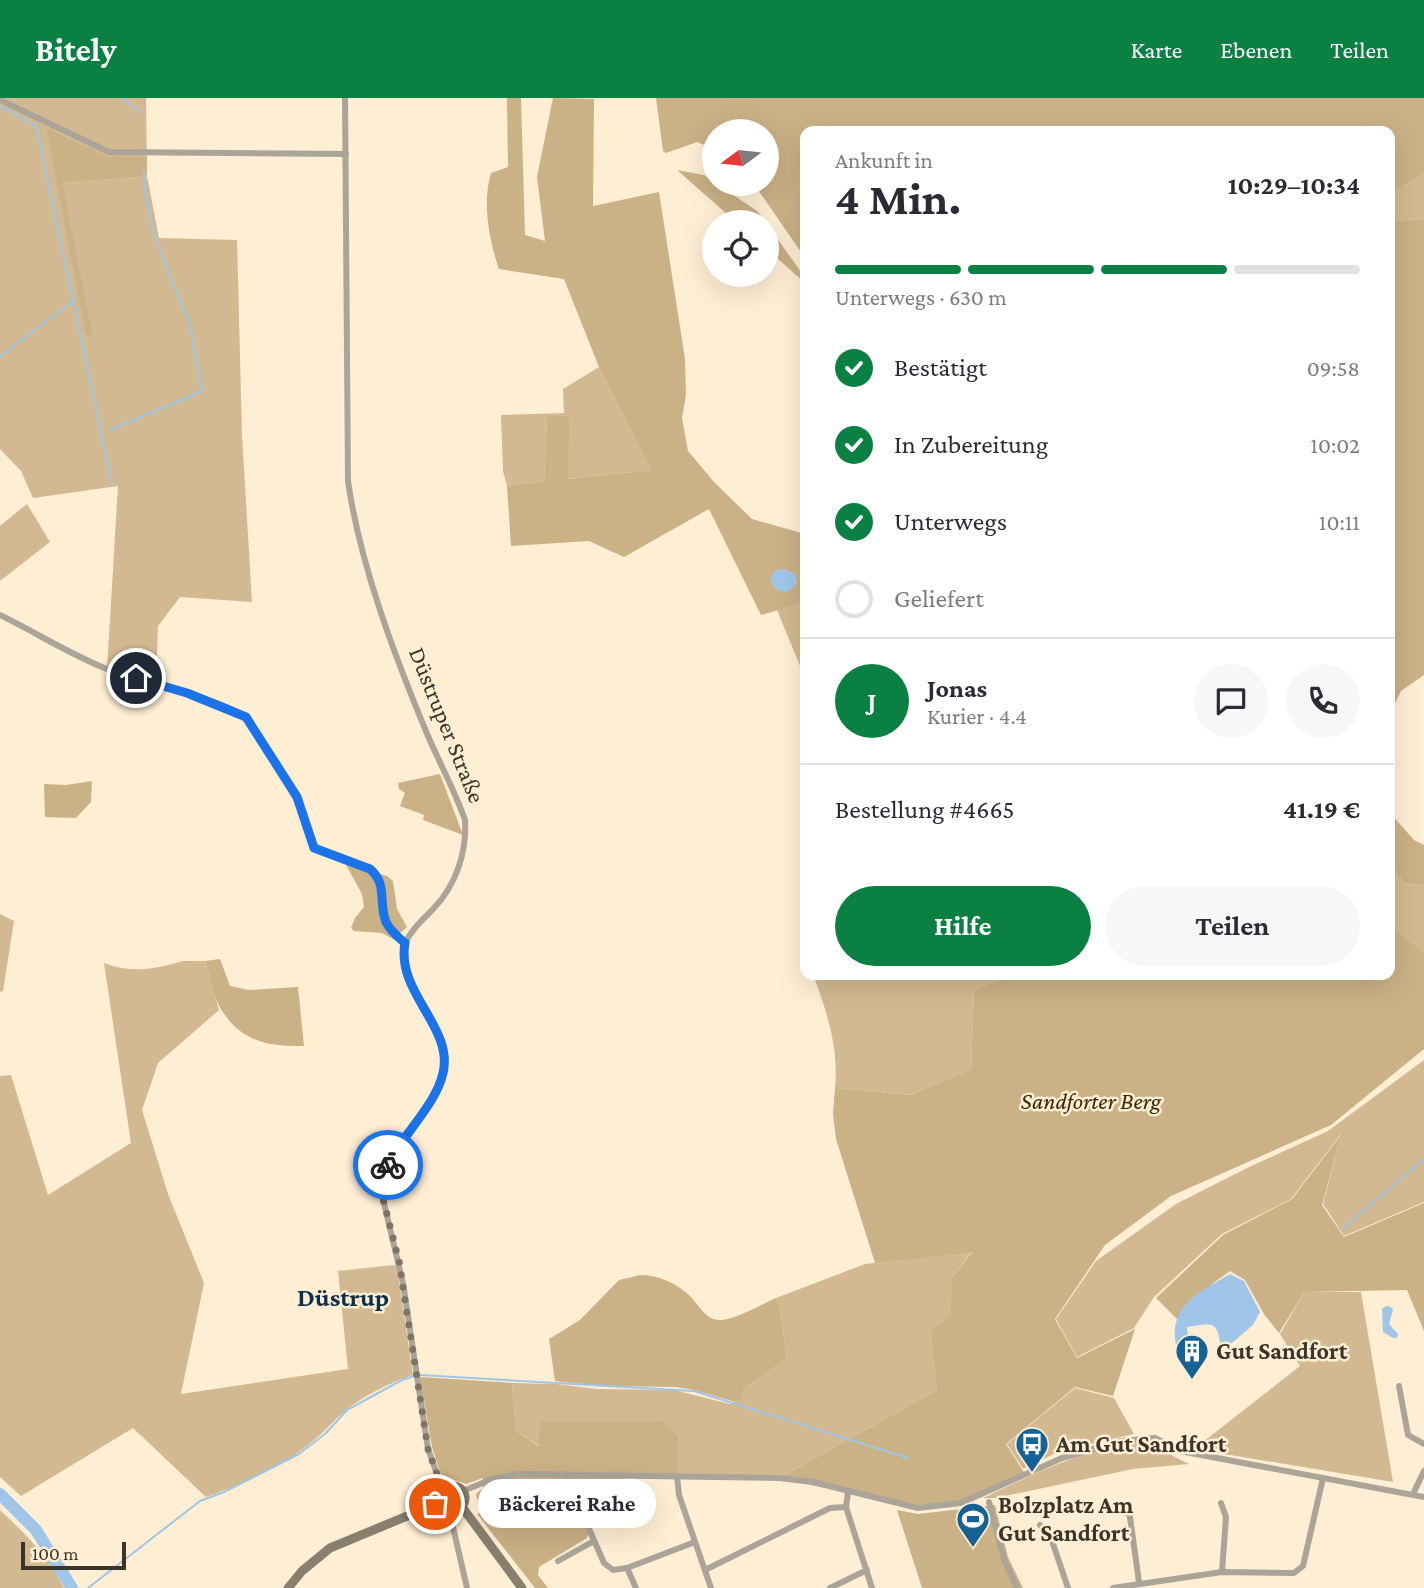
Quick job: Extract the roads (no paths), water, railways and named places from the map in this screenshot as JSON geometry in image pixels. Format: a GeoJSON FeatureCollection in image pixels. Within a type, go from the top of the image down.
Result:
{"type":"FeatureCollection","features":[{"type":"Feature","properties":{"kind":"street","name":"Düstruper Straße"},"geometry":{"type":"LineString","coordinates":[[345,98],[348,481],[354,522],[366,567],[390,635],[465,820],[463,855],[454,879],[440,902],[405,943]]}},
{"type":"Feature","properties":{"kind":"street"},"geometry":{"type":"LineString","coordinates":[[0,100],[109,152],[346,154]]}},
{"type":"Feature","properties":{"kind":"street"},"geometry":{"type":"LineString","coordinates":[[0,615],[107,669],[187,693],[246,717],[297,797],[314,848],[370,869],[377,875],[382,885],[385,919],[390,929],[405,943],[405,970],[436,1032],[444,1061],[439,1085],[390,1161],[383,1177],[381,1191],[399,1261],[428,1449],[445,1488]]}},
{"type":"Feature","properties":{"kind":"street"},"geometry":{"type":"LineString","coordinates":[[1399,1386],[1408,1435],[1424,1444]]}},
{"type":"Feature","properties":{"kind":"street"},"geometry":{"type":"LineString","coordinates":[[467,1588],[449,1510],[441,1502],[441,1494],[445,1488],[453,1486],[463,1491],[505,1475],[779,1478],[813,1482],[918,1508],[961,1503],[1062,1458],[1121,1441],[1155,1438],[1180,1451],[1424,1497]]}},
{"type":"Feature","properties":{"kind":"street"},"geometry":{"type":"LineString","coordinates":[[1413,1494],[1424,1471]]}},
{"type":"Feature","properties":{"kind":"street"},"geometry":{"type":"LineString","coordinates":[[565,1474],[604,1563],[613,1570],[695,1542]]}},
{"type":"Feature","properties":{"kind":"street"},"geometry":{"type":"LineString","coordinates":[[677,1476],[679,1495],[711,1588]]}},
{"type":"Feature","properties":{"kind":"street"},"geometry":{"type":"LineString","coordinates":[[1113,1588],[1222,1572],[1294,1573],[1303,1566],[1323,1478]]}},
{"type":"Feature","properties":{"kind":"street"},"geometry":{"type":"LineString","coordinates":[[449,1510],[462,1507],[465,1501],[463,1491]]}},
{"type":"Feature","properties":{"kind":"street"},"geometry":{"type":"LineString","coordinates":[[848,1492],[846,1507],[872,1588]]}},
{"type":"Feature","properties":{"kind":"street"},"geometry":{"type":"LineString","coordinates":[[288,1588],[302,1571],[330,1548],[441,1502]]}},
{"type":"Feature","properties":{"kind":"street"},"geometry":{"type":"LineString","coordinates":[[989,1502],[1004,1559],[1017,1588]]}},
{"type":"Feature","properties":{"kind":"street"},"geometry":{"type":"LineString","coordinates":[[1221,1503],[1226,1517],[1222,1572]]}},
{"type":"Feature","properties":{"kind":"street"},"geometry":{"type":"LineString","coordinates":[[462,1507],[522,1588]]}},
{"type":"Feature","properties":{"kind":"street"},"geometry":{"type":"LineString","coordinates":[[705,1570],[830,1508],[846,1507]]}},
{"type":"Feature","properties":{"kind":"street"},"geometry":{"type":"LineString","coordinates":[[1124,1508],[1130,1517],[1139,1583]]}},
{"type":"Feature","properties":{"kind":"street"},"geometry":{"type":"LineString","coordinates":[[1040,1525],[1050,1535],[1068,1588]]}},
{"type":"Feature","properties":{"kind":"street"},"geometry":{"type":"LineString","coordinates":[[558,1561],[594,1541]]}},
{"type":"Feature","properties":{"kind":"street"},"geometry":{"type":"LineString","coordinates":[[627,1567],[636,1588]]}},
{"type":"Feature","properties":{"kind":"street"},"geometry":{"type":"LineString","coordinates":[[830,1588],[867,1570]]}},
{"type":"Feature","properties":{"kind":"street"},"geometry":{"type":"LineString","coordinates":[[1165,1579],[1166,1588]]}},
{"type":"Feature","properties":{"kind":"water"},"geometry":{"type":"Polygon","coordinates":[[[783,569],[795,574],[797,579],[792,589],[786,592],[775,589],[770,578],[776,570],[783,569]]]}},
{"type":"Feature","properties":{"kind":"water"},"geometry":{"type":"Polygon","coordinates":[[[1230,1274],[1244,1281],[1260,1312],[1253,1325],[1226,1348],[1220,1343],[1214,1326],[1206,1324],[1187,1327],[1187,1345],[1178,1352],[1176,1324],[1186,1304],[1230,1274]]]}},
{"type":"Feature","properties":{"kind":"water"},"geometry":{"type":"Polygon","coordinates":[[[1386,1306],[1393,1310],[1389,1324],[1398,1334],[1397,1338],[1383,1332],[1382,1309],[1386,1306]]]}},
{"type":"Feature","properties":{"kind":"waterway"},"geometry":{"type":"LineString","coordinates":[[122,98],[142,113]]}},
{"type":"Feature","properties":{"kind":"waterway"},"geometry":{"type":"LineString","coordinates":[[0,106],[36,126],[112,484]]}},
{"type":"Feature","properties":{"kind":"waterway"},"geometry":{"type":"LineString","coordinates":[[110,430],[202,391],[189,321],[152,227],[144,171]]}},
{"type":"Feature","properties":{"kind":"waterway"},"geometry":{"type":"LineString","coordinates":[[0,356],[73,301]]}},
{"type":"Feature","properties":{"kind":"waterway"},"geometry":{"type":"LineString","coordinates":[[1342,1229],[1424,1159]]}},
{"type":"Feature","properties":{"kind":"waterway"},"geometry":{"type":"LineString","coordinates":[[420,1375],[694,1391],[908,1458]]}},
{"type":"Feature","properties":{"kind":"waterway"},"geometry":{"type":"LineString","coordinates":[[88,1588],[200,1501],[224,1492],[299,1454],[325,1434],[347,1410],[414,1376]]}},
{"type":"Feature","properties":{"kind":"waterway"},"geometry":{"type":"LineString","coordinates":[[0,1494],[36,1530],[72,1588]]}},
{"type":"Feature","properties":{"kind":"place","name":"Gut Sandfort"},"geometry":{"type":"Point","coordinates":[1192,1381]}},
{"type":"Feature","properties":{"kind":"place","name":"Am Gut Sandfort"},"geometry":{"type":"Point","coordinates":[1032,1474]}},
{"type":"Feature","properties":{"kind":"place","name":"Bäckerei Rahe"},"geometry":{"type":"Point","coordinates":[435,1504]}},
{"type":"Feature","properties":{"kind":"place","name":"Bolzplatz Am Gut Sandfort"},"geometry":{"type":"Point","coordinates":[973,1549]}},
{"type":"Feature","properties":{"kind":"district","name":"Düstrup"},"geometry":{"type":"Point","coordinates":[343,1297]}},
{"type":"Feature","properties":{"kind":"park label","name":"Sandforter Berg"},"geometry":{"type":"Point","coordinates":[1091,1101]}}]}
